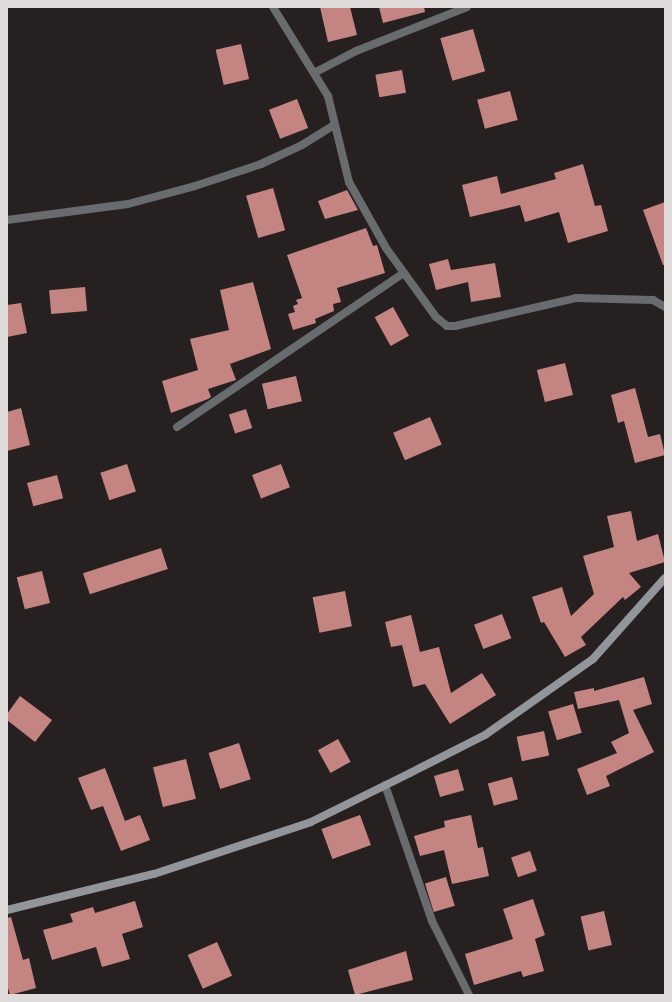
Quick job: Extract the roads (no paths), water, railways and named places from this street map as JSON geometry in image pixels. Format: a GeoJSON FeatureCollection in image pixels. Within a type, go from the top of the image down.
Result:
{"type":"FeatureCollection","features":[{"type":"Feature","properties":{"kind":"main road"},"geometry":{"type":"LineString","coordinates":[[7,910],[154,874],[311,822],[485,735],[593,659],[665,578]]}},
{"type":"Feature","properties":{"kind":"street"},"geometry":{"type":"LineString","coordinates":[[274,7],[328,96],[349,182],[386,248],[436,318],[447,326],[576,298],[653,300],[665,307]]}},
{"type":"Feature","properties":{"kind":"street"},"geometry":{"type":"LineString","coordinates":[[314,73],[356,51],[467,7]]}},
{"type":"Feature","properties":{"kind":"street"},"geometry":{"type":"LineString","coordinates":[[7,220],[128,204],[195,186],[261,164],[302,145],[334,125]]}},
{"type":"Feature","properties":{"kind":"street"},"geometry":{"type":"LineString","coordinates":[[177,427],[404,273]]}},
{"type":"Feature","properties":{"kind":"street"},"geometry":{"type":"LineString","coordinates":[[385,785],[432,921],[469,995]]}}]}
